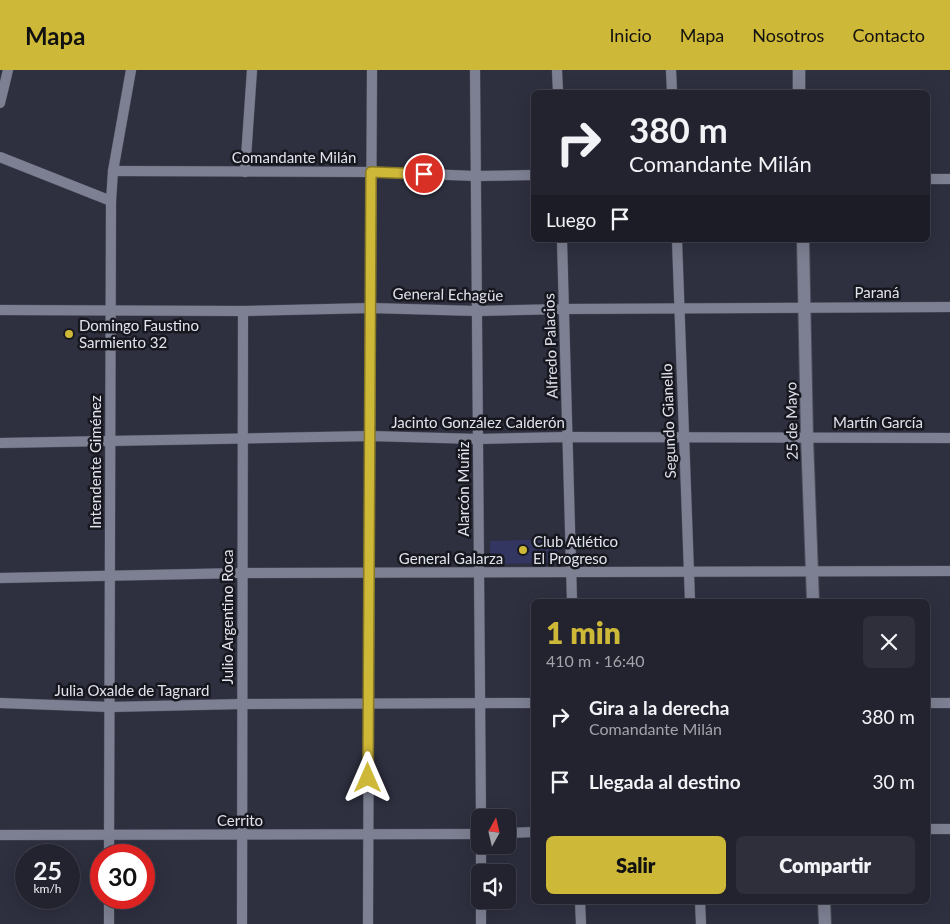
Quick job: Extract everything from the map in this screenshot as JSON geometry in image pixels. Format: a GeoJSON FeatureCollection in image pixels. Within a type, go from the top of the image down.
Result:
{"type":"FeatureCollection","features":[{"type":"Feature","properties":{"kind":"street"},"geometry":{"type":"LineString","coordinates":[[0,103],[8,70]]}},
{"type":"Feature","properties":{"kind":"street","name":"Intendente Giménez"},"geometry":{"type":"LineString","coordinates":[[110,844],[111,201],[113,171],[131,70]]}},
{"type":"Feature","properties":{"kind":"street"},"geometry":{"type":"LineString","coordinates":[[246,172],[252,70]]}},
{"type":"Feature","properties":{"kind":"street"},"geometry":{"type":"LineString","coordinates":[[368,924],[372,70]]}},
{"type":"Feature","properties":{"kind":"street","name":"Alarcón Muñiz"},"geometry":{"type":"LineString","coordinates":[[475,70],[481,809]]}},
{"type":"Feature","properties":{"kind":"street"},"geometry":{"type":"LineString","coordinates":[[557,70],[558,90]]}},
{"type":"Feature","properties":{"kind":"street"},"geometry":{"type":"LineString","coordinates":[[671,70],[672,90]]}},
{"type":"Feature","properties":{"kind":"street"},"geometry":{"type":"LineString","coordinates":[[799,70],[799,90]]}},
{"type":"Feature","properties":{"kind":"street"},"geometry":{"type":"LineString","coordinates":[[0,157],[111,201]]}},
{"type":"Feature","properties":{"kind":"street","name":"Comandante Milán"},"geometry":{"type":"LineString","coordinates":[[113,171],[371,172],[531,176]]}},
{"type":"Feature","properties":{"kind":"street"},"geometry":{"type":"LineString","coordinates":[[930,179],[950,179]]}},
{"type":"Feature","properties":{"kind":"street","name":"Alfredo Palacios"},"geometry":{"type":"LineString","coordinates":[[562,242],[572,599]]}},
{"type":"Feature","properties":{"kind":"street","name":"Segundo Gianello"},"geometry":{"type":"LineString","coordinates":[[677,242],[690,599]]}},
{"type":"Feature","properties":{"kind":"street","name":"25 de Mayo"},"geometry":{"type":"LineString","coordinates":[[803,242],[813,599]]}},
{"type":"Feature","properties":{"kind":"street","name":"Paraná"},"geometry":{"type":"LineString","coordinates":[[805,307],[950,306]]}},
{"type":"Feature","properties":{"kind":"street","name":"General Echagüe"},"geometry":{"type":"LineString","coordinates":[[0,310],[110,311],[371,308],[477,311],[805,307]]}},
{"type":"Feature","properties":{"kind":"street","name":"Julio Argentino Roca"},"geometry":{"type":"LineString","coordinates":[[242,924],[243,310]]}},
{"type":"Feature","properties":{"kind":"street","name":"Jacinto González Calderón"},"geometry":{"type":"LineString","coordinates":[[0,443],[370,436],[478,439],[807,437]]}},
{"type":"Feature","properties":{"kind":"street","name":"Martín García"},"geometry":{"type":"LineString","coordinates":[[807,437],[950,438]]}},
{"type":"Feature","properties":{"kind":"street","name":"General Galarza"},"geometry":{"type":"LineString","coordinates":[[0,578],[242,573],[950,571]]}},
{"type":"Feature","properties":{"kind":"street","name":"Julia Oxalde de Tagnard"},"geometry":{"type":"LineString","coordinates":[[0,704],[110,707],[242,704],[531,703]]}},
{"type":"Feature","properties":{"kind":"street"},"geometry":{"type":"LineString","coordinates":[[930,703],[950,703]]}},
{"type":"Feature","properties":{"kind":"street"},"geometry":{"type":"LineString","coordinates":[[930,829],[950,829]]}},
{"type":"Feature","properties":{"kind":"street"},"geometry":{"type":"LineString","coordinates":[[516,833],[531,832]]}},
{"type":"Feature","properties":{"kind":"street","name":"Cerrito"},"geometry":{"type":"LineString","coordinates":[[0,835],[471,834]]}},
{"type":"Feature","properties":{"kind":"street"},"geometry":{"type":"LineString","coordinates":[[580,904],[581,924]]}},
{"type":"Feature","properties":{"kind":"street"},"geometry":{"type":"LineString","coordinates":[[700,904],[701,924]]}},
{"type":"Feature","properties":{"kind":"street"},"geometry":{"type":"LineString","coordinates":[[824,904],[825,924]]}},
{"type":"Feature","properties":{"kind":"street"},"geometry":{"type":"LineString","coordinates":[[109,909],[109,924]]}},
{"type":"Feature","properties":{"kind":"street"},"geometry":{"type":"LineString","coordinates":[[481,909],[481,924]]}},
{"type":"Feature","properties":{"kind":"shaded area","name":"Club Atlético El Progreso"},"geometry":{"type":"Polygon","coordinates":[[[557,539],[558,558],[555,563],[493,564],[490,562],[490,541],[557,539]]]}},
{"type":"Feature","properties":{"kind":"place","name":"Domingo Faustino Sarmiento 32"},"geometry":{"type":"Point","coordinates":[69,334]}},
{"type":"Feature","properties":{"kind":"place","name":"Club Atlético El Progreso"},"geometry":{"type":"Point","coordinates":[523,550]}},
{"type":"Feature","properties":{"kind":"route"},"geometry":{"type":"LineString","coordinates":[[368,778],[371,172],[424,174]]}}]}
